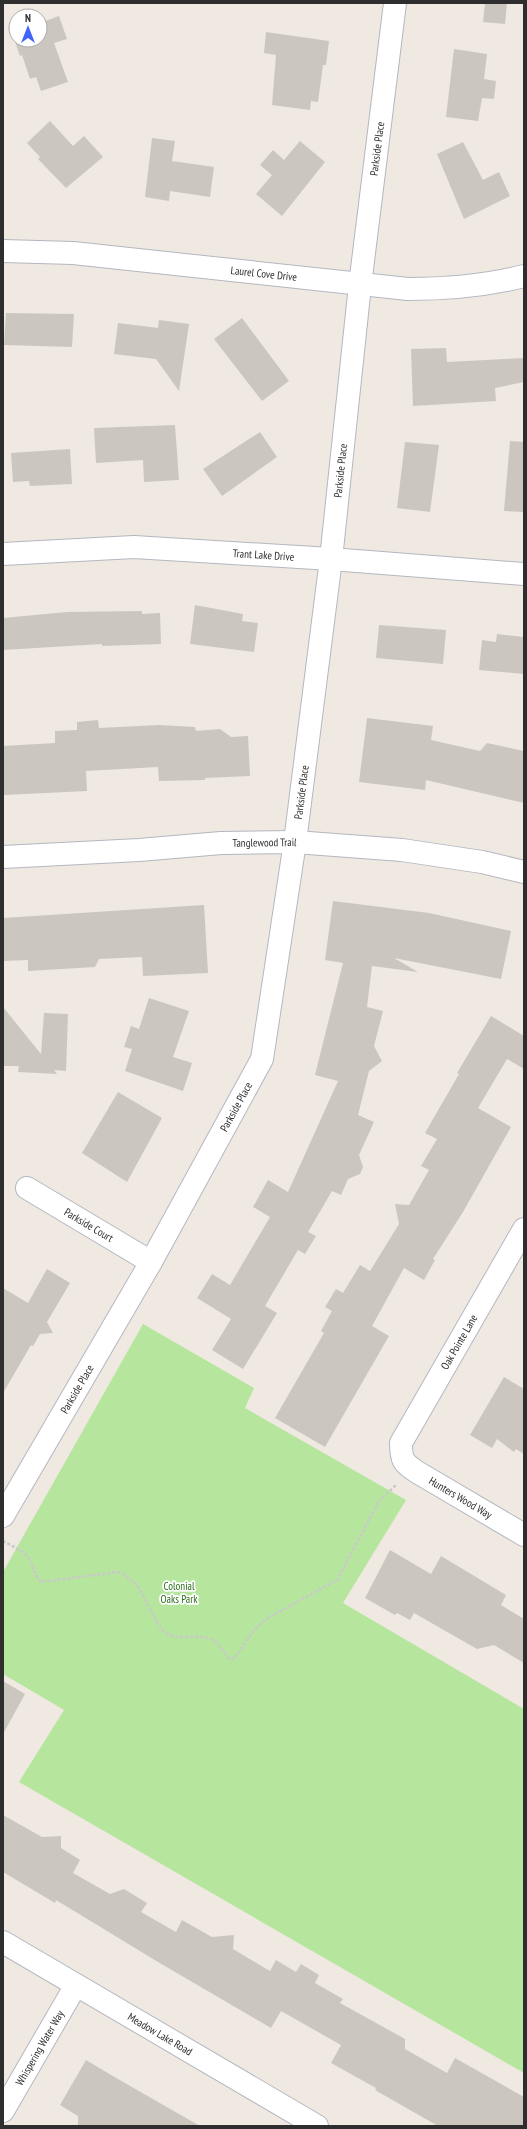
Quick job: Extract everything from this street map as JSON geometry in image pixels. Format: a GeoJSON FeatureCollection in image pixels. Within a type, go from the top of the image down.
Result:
{"type":"FeatureCollection","features":[{"type":"Feature","properties":{"kind":"street","name":"Parkside Place"},"geometry":{"type":"LineString","coordinates":[[3,1516],[151,1262],[262,1059],[295,842],[331,559],[360,285],[395,3]]}},
{"type":"Feature","properties":{"kind":"street","name":"Laurel Cove Drive"},"geometry":{"type":"LineString","coordinates":[[3,251],[73,253],[408,289],[445,289],[493,284],[524,276]]}},
{"type":"Feature","properties":{"kind":"street","name":"Trant Lake Drive"},"geometry":{"type":"LineString","coordinates":[[3,554],[134,547],[331,559],[524,574]]}},
{"type":"Feature","properties":{"kind":"street","name":"Tanglewood Trail"},"geometry":{"type":"LineString","coordinates":[[3,857],[221,844],[295,842],[402,850],[482,862],[524,872]]}},
{"type":"Feature","properties":{"kind":"street","name":"Parkside Court"},"geometry":{"type":"LineString","coordinates":[[27,1188],[151,1262]]}},
{"type":"Feature","properties":{"kind":"street","name":"Oak Pointe Lane"},"geometry":{"type":"LineString","coordinates":[[401,1457],[402,1443],[524,1229]]}},
{"type":"Feature","properties":{"kind":"street","name":"Hunters Wood Way"},"geometry":{"type":"LineString","coordinates":[[401,1457],[406,1465],[417,1472],[524,1535]]}},
{"type":"Feature","properties":{"kind":"street","name":"Meadow Lake Road"},"geometry":{"type":"LineString","coordinates":[[3,1942],[317,2126]]}},
{"type":"Feature","properties":{"kind":"street","name":"Whispering Water Way"},"geometry":{"type":"LineString","coordinates":[[3,2111],[76,1985]]}},
{"type":"Feature","properties":{"kind":"path"},"geometry":{"type":"LineString","coordinates":[[3,1542],[21,1551],[31,1560],[35,1576],[41,1582],[118,1572],[126,1575],[138,1588],[164,1631],[173,1637],[202,1636],[217,1643],[229,1659],[234,1659],[254,1630],[266,1620],[337,1580],[379,1501],[385,1494],[417,1472]]}},
{"type":"Feature","properties":{"kind":"green space","name":"Colonial Oaks Park"},"geometry":{"type":"Polygon","coordinates":[[[143,1324],[254,1388],[245,1408],[406,1500],[343,1603],[524,1709],[524,2073],[19,1782],[64,1710],[3,1674],[3,1572],[143,1324]]]}},
{"type":"Feature","properties":{"kind":"building"},"geometry":{"type":"Polygon","coordinates":[[[485,3],[507,3],[505,24],[483,22],[485,3]]]}},
{"type":"Feature","properties":{"kind":"building"},"geometry":{"type":"Polygon","coordinates":[[[59,16],[67,39],[54,43],[68,82],[41,91],[36,77],[30,79],[22,55],[20,56],[17,48],[48,48],[48,20],[59,16]]]}},
{"type":"Feature","properties":{"kind":"building"},"geometry":{"type":"Polygon","coordinates":[[[266,32],[329,41],[326,65],[323,65],[318,102],[311,101],[310,110],[272,105],[276,55],[264,53],[266,32]]]}},
{"type":"Feature","properties":{"kind":"building"},"geometry":{"type":"Polygon","coordinates":[[[454,49],[487,54],[484,79],[496,81],[494,99],[482,98],[478,121],[446,117],[454,49]]]}},
{"type":"Feature","properties":{"kind":"building"},"geometry":{"type":"Polygon","coordinates":[[[50,121],[73,146],[84,136],[103,157],[66,188],[38,159],[40,157],[27,143],[50,121]]]}},
{"type":"Feature","properties":{"kind":"building"},"geometry":{"type":"Polygon","coordinates":[[[152,138],[175,141],[172,161],[214,167],[210,197],[170,191],[169,201],[145,197],[152,138]]]}},
{"type":"Feature","properties":{"kind":"building"},"geometry":{"type":"Polygon","coordinates":[[[300,141],[325,162],[282,216],[256,194],[272,175],[260,165],[273,150],[284,160],[300,141]]]}},
{"type":"Feature","properties":{"kind":"building"},"geometry":{"type":"Polygon","coordinates":[[[463,142],[483,180],[499,172],[510,196],[464,219],[437,154],[463,142]]]}},
{"type":"Feature","properties":{"kind":"building"},"geometry":{"type":"Polygon","coordinates":[[[6,313],[74,314],[72,347],[4,345],[6,313]]]}},
{"type":"Feature","properties":{"kind":"building"},"geometry":{"type":"Polygon","coordinates":[[[242,318],[289,381],[262,401],[214,339],[242,318]]]}},
{"type":"Feature","properties":{"kind":"building"},"geometry":{"type":"Polygon","coordinates":[[[159,320],[189,324],[179,391],[156,359],[114,354],[118,323],[158,328],[159,320]]]}},
{"type":"Feature","properties":{"kind":"building"},"geometry":{"type":"Polygon","coordinates":[[[446,348],[447,362],[524,358],[524,382],[495,388],[496,401],[413,406],[411,349],[446,348]]]}},
{"type":"Feature","properties":{"kind":"building"},"geometry":{"type":"Polygon","coordinates":[[[175,425],[179,480],[144,482],[143,460],[96,463],[94,428],[175,425]]]}},
{"type":"Feature","properties":{"kind":"building"},"geometry":{"type":"Polygon","coordinates":[[[260,432],[277,457],[222,496],[203,469],[260,432]]]}},
{"type":"Feature","properties":{"kind":"building"},"geometry":{"type":"Polygon","coordinates":[[[510,441],[524,442],[524,512],[504,511],[510,441]]]}},
{"type":"Feature","properties":{"kind":"building"},"geometry":{"type":"Polygon","coordinates":[[[405,442],[439,445],[430,512],[397,508],[405,442]]]}},
{"type":"Feature","properties":{"kind":"building"},"geometry":{"type":"Polygon","coordinates":[[[70,449],[72,484],[30,486],[29,481],[13,482],[11,453],[70,449]]]}},
{"type":"Feature","properties":{"kind":"building"},"geometry":{"type":"Polygon","coordinates":[[[195,605],[243,614],[242,621],[258,623],[254,652],[190,644],[195,605]]]}},
{"type":"Feature","properties":{"kind":"building"},"geometry":{"type":"Polygon","coordinates":[[[142,611],[142,614],[160,613],[161,644],[102,646],[102,644],[3,650],[3,618],[67,612],[142,611]]]}},
{"type":"Feature","properties":{"kind":"building"},"geometry":{"type":"Polygon","coordinates":[[[379,625],[446,630],[443,664],[376,658],[379,625]]]}},
{"type":"Feature","properties":{"kind":"building"},"geometry":{"type":"Polygon","coordinates":[[[497,634],[524,637],[524,674],[479,670],[482,640],[496,642],[497,634]]]}},
{"type":"Feature","properties":{"kind":"building"},"geometry":{"type":"Polygon","coordinates":[[[367,718],[433,726],[431,740],[480,751],[487,743],[524,751],[524,803],[426,780],[425,790],[359,782],[367,718]]]}},
{"type":"Feature","properties":{"kind":"building"},"geometry":{"type":"Polygon","coordinates":[[[98,720],[99,728],[159,725],[195,727],[196,731],[220,729],[231,737],[248,736],[250,776],[205,778],[205,780],[159,781],[158,767],[86,771],[87,791],[4,795],[3,746],[55,743],[55,731],[77,730],[77,722],[98,720]]]}},
{"type":"Feature","properties":{"kind":"building"},"geometry":{"type":"Polygon","coordinates":[[[333,901],[429,913],[511,931],[501,979],[394,958],[418,972],[372,966],[367,1007],[383,1011],[374,1046],[382,1061],[369,1071],[358,1115],[374,1122],[359,1155],[363,1167],[360,1174],[348,1179],[341,1195],[332,1191],[308,1232],[316,1236],[305,1254],[298,1250],[265,1306],[277,1313],[243,1369],[212,1350],[231,1319],[197,1298],[212,1274],[230,1285],[270,1217],[253,1207],[268,1180],[288,1192],[338,1081],[315,1075],[343,963],[325,960],[333,901]]]}},
{"type":"Feature","properties":{"kind":"building"},"geometry":{"type":"Polygon","coordinates":[[[204,905],[208,973],[143,976],[142,957],[99,959],[95,967],[28,971],[28,960],[3,961],[3,918],[204,905]]]}},
{"type":"Feature","properties":{"kind":"building"},"geometry":{"type":"Polygon","coordinates":[[[149,998],[189,1011],[173,1057],[192,1063],[183,1091],[125,1071],[132,1049],[124,1047],[131,1026],[139,1029],[149,998]]]}},
{"type":"Feature","properties":{"kind":"building"},"geometry":{"type":"Polygon","coordinates":[[[3,1007],[41,1054],[44,1013],[68,1014],[66,1071],[54,1070],[57,1074],[18,1072],[19,1066],[3,1066],[3,1007]]]}},
{"type":"Feature","properties":{"kind":"building"},"geometry":{"type":"Polygon","coordinates":[[[491,1016],[524,1036],[524,1069],[507,1059],[478,1108],[511,1127],[463,1212],[433,1259],[435,1260],[424,1280],[404,1268],[372,1326],[389,1336],[325,1447],[275,1418],[324,1333],[321,1331],[332,1311],[325,1307],[336,1289],[343,1293],[360,1265],[370,1271],[399,1224],[395,1204],[409,1205],[429,1170],[421,1166],[437,1139],[425,1133],[459,1074],[457,1073],[491,1016]]]}},
{"type":"Feature","properties":{"kind":"building"},"geometry":{"type":"Polygon","coordinates":[[[118,1092],[162,1118],[127,1182],[82,1153],[118,1092]]]}},
{"type":"Feature","properties":{"kind":"building"},"geometry":{"type":"Polygon","coordinates":[[[47,1269],[70,1283],[47,1322],[53,1333],[40,1334],[33,1346],[31,1345],[3,1393],[3,1288],[28,1303],[47,1269]]]}},
{"type":"Feature","properties":{"kind":"building"},"geometry":{"type":"Polygon","coordinates":[[[504,1377],[524,1389],[524,1454],[516,1449],[514,1452],[497,1439],[492,1448],[470,1435],[504,1377]]]}},
{"type":"Feature","properties":{"kind":"building"},"geometry":{"type":"Polygon","coordinates":[[[390,1550],[431,1574],[441,1556],[506,1595],[501,1605],[524,1619],[524,1663],[494,1645],[477,1649],[414,1613],[410,1620],[397,1613],[395,1615],[365,1598],[390,1550]]]}},
{"type":"Feature","properties":{"kind":"building"},"geometry":{"type":"Polygon","coordinates":[[[3,1681],[25,1694],[3,1734],[3,1681]]]}},
{"type":"Feature","properties":{"kind":"building"},"geometry":{"type":"Polygon","coordinates":[[[3,1815],[42,1837],[61,1836],[61,1848],[80,1860],[73,1873],[110,1894],[124,1889],[147,1903],[141,1912],[176,1932],[182,1920],[212,1937],[234,1935],[233,1949],[270,1971],[276,1960],[296,1972],[301,1964],[319,1975],[315,1983],[343,1999],[340,2003],[405,2039],[405,2049],[447,2073],[455,2058],[524,2097],[524,2126],[438,2126],[375,2090],[376,2088],[331,2063],[341,2045],[281,2011],[271,2028],[56,1900],[55,1903],[3,1872],[3,1815]]]}},
{"type":"Feature","properties":{"kind":"building"},"geometry":{"type":"Polygon","coordinates":[[[86,2060],[200,2126],[78,2126],[78,2116],[60,2105],[86,2060]]]}}]}
